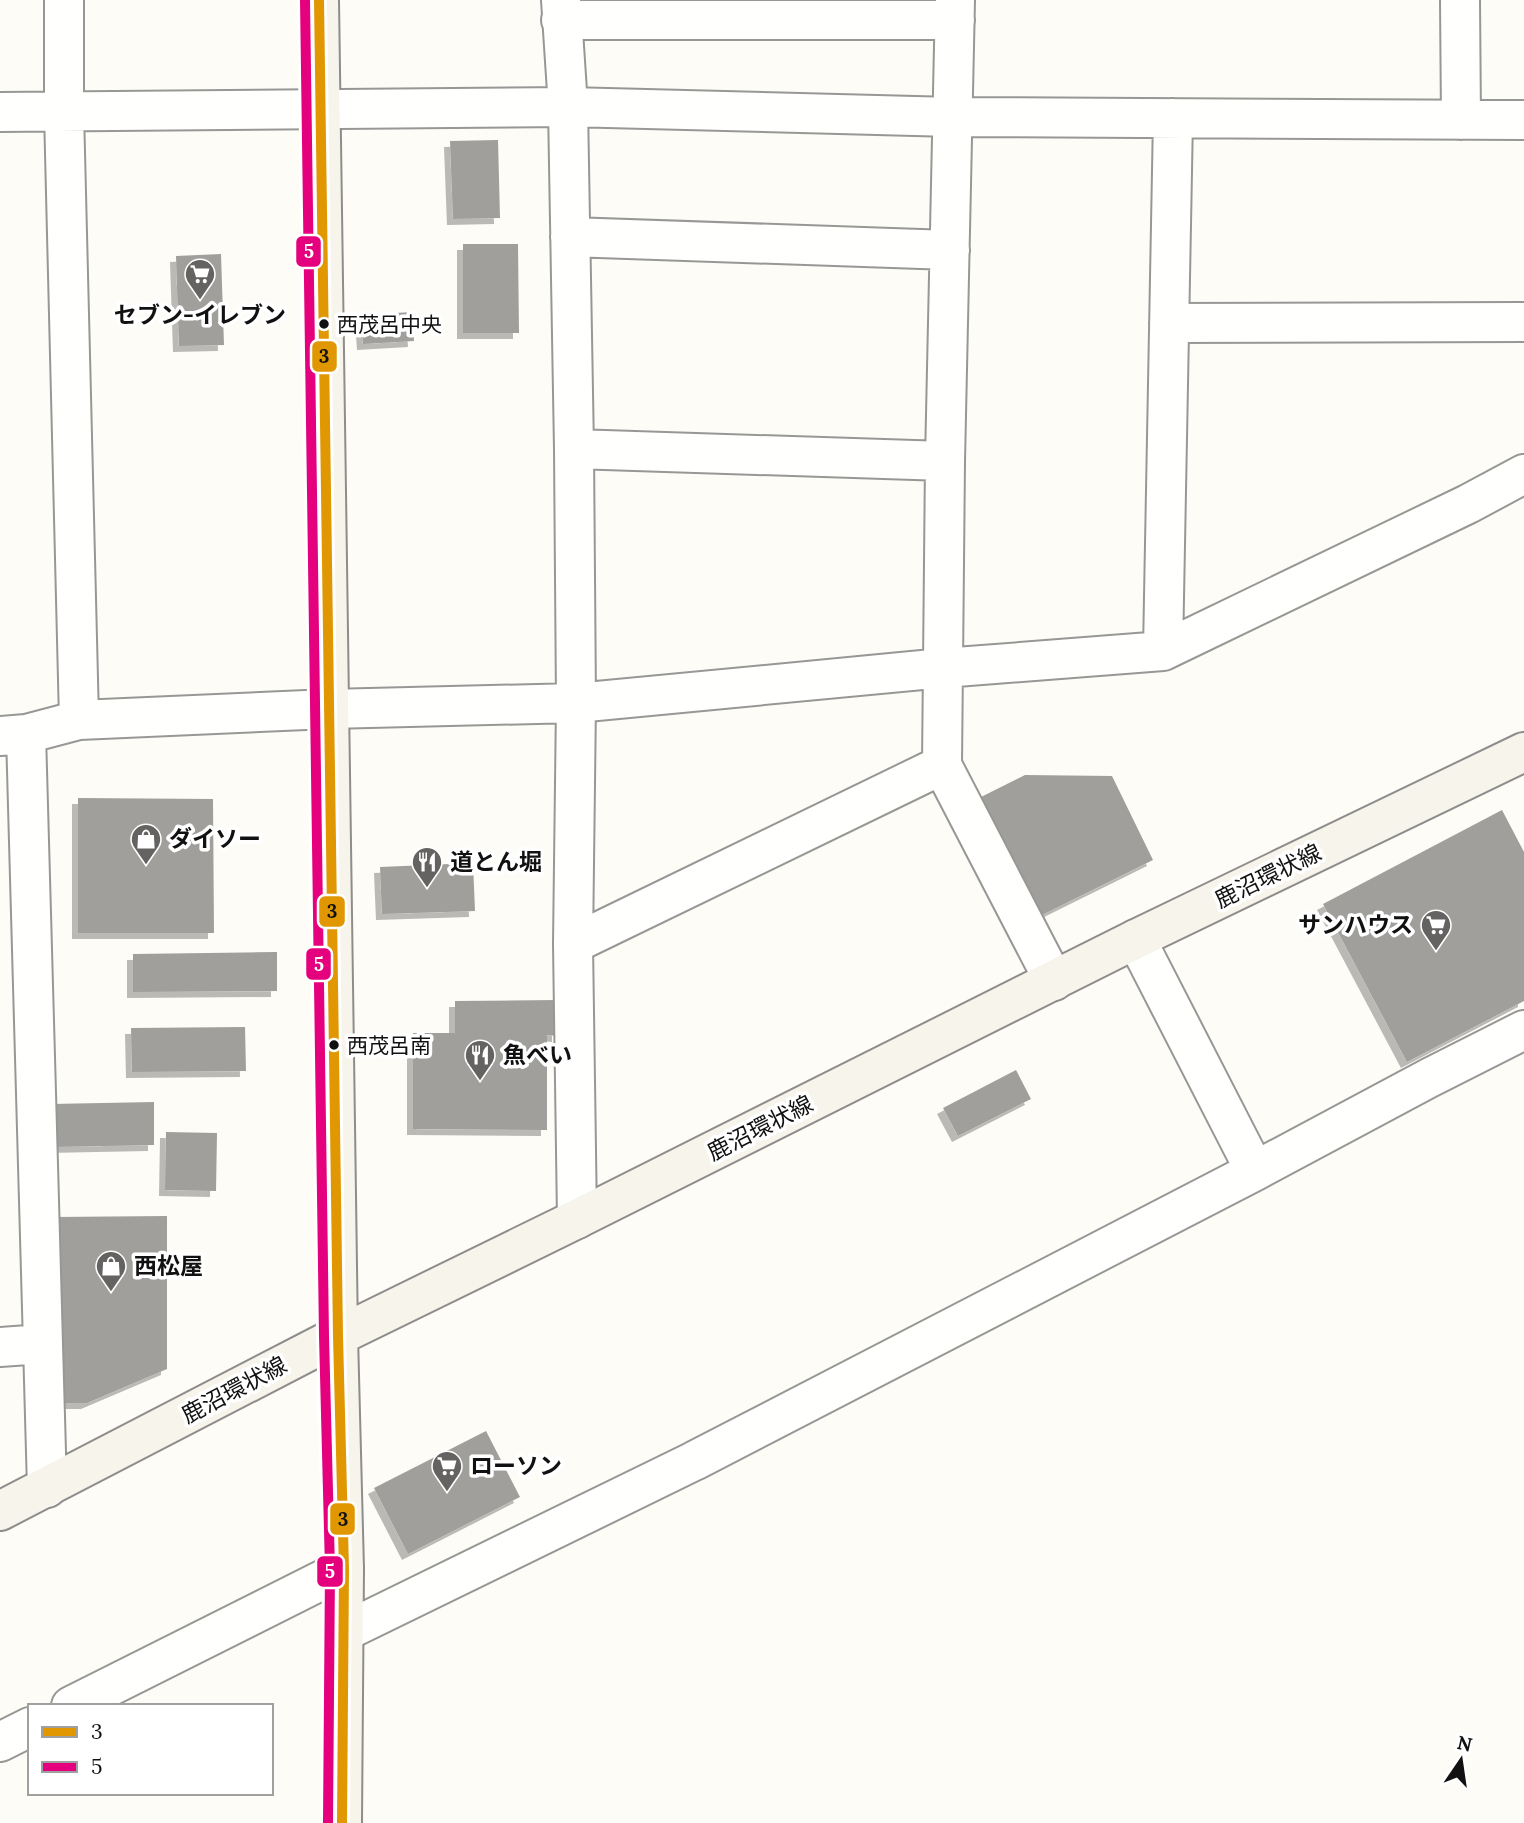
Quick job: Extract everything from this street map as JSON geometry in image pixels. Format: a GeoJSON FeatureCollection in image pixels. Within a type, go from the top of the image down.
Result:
{"type":"FeatureCollection","features":[{"type":"Feature","properties":{"kind":"street"},"geometry":{"type":"LineString","coordinates":[[64,0],[64,112],[79,720]]}},
{"type":"Feature","properties":{"kind":"street"},"geometry":{"type":"LineString","coordinates":[[319,0],[338,1336],[344,1569],[342,1823]]}},
{"type":"Feature","properties":{"kind":"street"},"geometry":{"type":"LineString","coordinates":[[1460,0],[1461,120]]}},
{"type":"Feature","properties":{"kind":"street"},"geometry":{"type":"LineString","coordinates":[[577,1219],[573,944],[576,704],[574,449],[568,107],[561,10],[955,10],[945,461],[942,765],[1054,981]]}},
{"type":"Feature","properties":{"kind":"street"},"geometry":{"type":"LineString","coordinates":[[0,112],[568,107],[953,117],[1524,120]]}},
{"type":"Feature","properties":{"kind":"street"},"geometry":{"type":"LineString","coordinates":[[1163,650],[1173,118]]}},
{"type":"Feature","properties":{"kind":"street"},"geometry":{"type":"LineString","coordinates":[[570,237],[950,250]]}},
{"type":"Feature","properties":{"kind":"street"},"geometry":{"type":"LineString","coordinates":[[1169,323],[1524,321]]}},
{"type":"Feature","properties":{"kind":"street"},"geometry":{"type":"LineString","coordinates":[[574,449],[945,461]]}},
{"type":"Feature","properties":{"kind":"street"},"geometry":{"type":"LineString","coordinates":[[47,1488],[14,809],[13,735],[79,720],[329,709],[576,704],[943,668],[1163,650],[1468,504],[1524,474]]}},
{"type":"Feature","properties":{"kind":"street","name":"鹿沼環状線"},"geometry":{"type":"LineString","coordinates":[[0,1511],[338,1336],[1136,939],[1524,752]]}},
{"type":"Feature","properties":{"kind":"street"},"geometry":{"type":"LineString","coordinates":[[573,944],[942,765]]}},
{"type":"Feature","properties":{"kind":"street"},"geometry":{"type":"LineString","coordinates":[[1136,939],[1255,1171]]}},
{"type":"Feature","properties":{"kind":"street"},"geometry":{"type":"LineString","coordinates":[[344,1632],[694,1461],[1524,1030]]}},
{"type":"Feature","properties":{"kind":"street"},"geometry":{"type":"LineString","coordinates":[[0,1347],[42,1344]]}},
{"type":"Feature","properties":{"kind":"street"},"geometry":{"type":"LineString","coordinates":[[75,1704],[344,1569]]}},
{"type":"Feature","properties":{"kind":"street"},"geometry":{"type":"LineString","coordinates":[[0,1742],[28,1728]]}},
{"type":"Feature","properties":{"kind":"building"},"geometry":{"type":"Polygon","coordinates":[[[498,140],[500,218],[453,219],[450,141],[498,140]]]}},
{"type":"Feature","properties":{"kind":"building"},"geometry":{"type":"Polygon","coordinates":[[[463,244],[518,244],[519,333],[463,333],[463,244]]]}},
{"type":"Feature","properties":{"kind":"building","name":"セブン-イレブン"},"geometry":{"type":"Polygon","coordinates":[[[221,254],[224,345],[179,346],[176,256],[221,254]]]}},
{"type":"Feature","properties":{"kind":"building"},"geometry":{"type":"Polygon","coordinates":[[[412,312],[414,341],[363,344],[361,315],[412,312]]]}},
{"type":"Feature","properties":{"kind":"building"},"geometry":{"type":"Polygon","coordinates":[[[1025,775],[1112,776],[1153,860],[1038,917],[979,798],[1025,775]]]}},
{"type":"Feature","properties":{"kind":"building","name":"ダイソー"},"geometry":{"type":"Polygon","coordinates":[[[78,798],[213,799],[214,933],[78,933],[78,798]]]}},
{"type":"Feature","properties":{"kind":"building","name":"サンハウス"},"geometry":{"type":"Polygon","coordinates":[[[1502,810],[1524,852],[1524,1001],[1407,1062],[1323,904],[1502,810]]]}},
{"type":"Feature","properties":{"kind":"building","name":"道とん堀"},"geometry":{"type":"Polygon","coordinates":[[[473,863],[475,911],[382,914],[380,867],[473,863]]]}},
{"type":"Feature","properties":{"kind":"building"},"geometry":{"type":"Polygon","coordinates":[[[277,952],[277,991],[133,992],[133,954],[277,952]]]}},
{"type":"Feature","properties":{"kind":"building","name":"魚べい"},"geometry":{"type":"Polygon","coordinates":[[[558,1000],[558,1036],[547,1035],[547,1130],[413,1129],[413,1033],[455,1033],[455,1001],[558,1000]]]}},
{"type":"Feature","properties":{"kind":"building"},"geometry":{"type":"Polygon","coordinates":[[[245,1027],[246,1071],[132,1072],[131,1028],[245,1027]]]}},
{"type":"Feature","properties":{"kind":"building"},"geometry":{"type":"Polygon","coordinates":[[[1016,1070],[1031,1099],[958,1136],[943,1108],[1016,1070]]]}},
{"type":"Feature","properties":{"kind":"building"},"geometry":{"type":"Polygon","coordinates":[[[154,1102],[154,1145],[52,1147],[51,1104],[154,1102]]]}},
{"type":"Feature","properties":{"kind":"building"},"geometry":{"type":"Polygon","coordinates":[[[166,1132],[217,1133],[216,1191],[165,1190],[166,1132]]]}},
{"type":"Feature","properties":{"kind":"building","name":"西松屋"},"geometry":{"type":"Polygon","coordinates":[[[167,1216],[167,1369],[87,1403],[55,1403],[54,1217],[167,1216]]]}},
{"type":"Feature","properties":{"kind":"building","name":"ローソン"},"geometry":{"type":"Polygon","coordinates":[[[486,1431],[520,1497],[408,1554],[374,1488],[486,1431]]]}},
{"type":"Feature","properties":{"kind":"transit line","name":"5"},"geometry":{"type":"LineString","coordinates":[[305,0],[324,1336],[330,1569],[328,1823]]}},
{"type":"Feature","properties":{"kind":"transit line","name":"3"},"geometry":{"type":"LineString","coordinates":[[319,0],[338,1336],[344,1569],[342,1823]]}},
{"type":"Feature","properties":{"kind":"place","name":"セブン-イレブン"},"geometry":{"type":"Point","coordinates":[200,301]}},
{"type":"Feature","properties":{"kind":"place","name":"西茂呂中央"},"geometry":{"type":"Point","coordinates":[324,324]}},
{"type":"Feature","properties":{"kind":"place","name":"ダイソー"},"geometry":{"type":"Point","coordinates":[146,866]}},
{"type":"Feature","properties":{"kind":"place","name":"道とん堀"},"geometry":{"type":"Point","coordinates":[427,889]}},
{"type":"Feature","properties":{"kind":"place","name":"サンハウス"},"geometry":{"type":"Point","coordinates":[1436,952]}},
{"type":"Feature","properties":{"kind":"place","name":"西茂呂南"},"geometry":{"type":"Point","coordinates":[334,1045]}},
{"type":"Feature","properties":{"kind":"place","name":"魚べい"},"geometry":{"type":"Point","coordinates":[480,1082]}},
{"type":"Feature","properties":{"kind":"place","name":"西松屋"},"geometry":{"type":"Point","coordinates":[111,1293]}},
{"type":"Feature","properties":{"kind":"place","name":"ローソン"},"geometry":{"type":"Point","coordinates":[447,1493]}}]}
